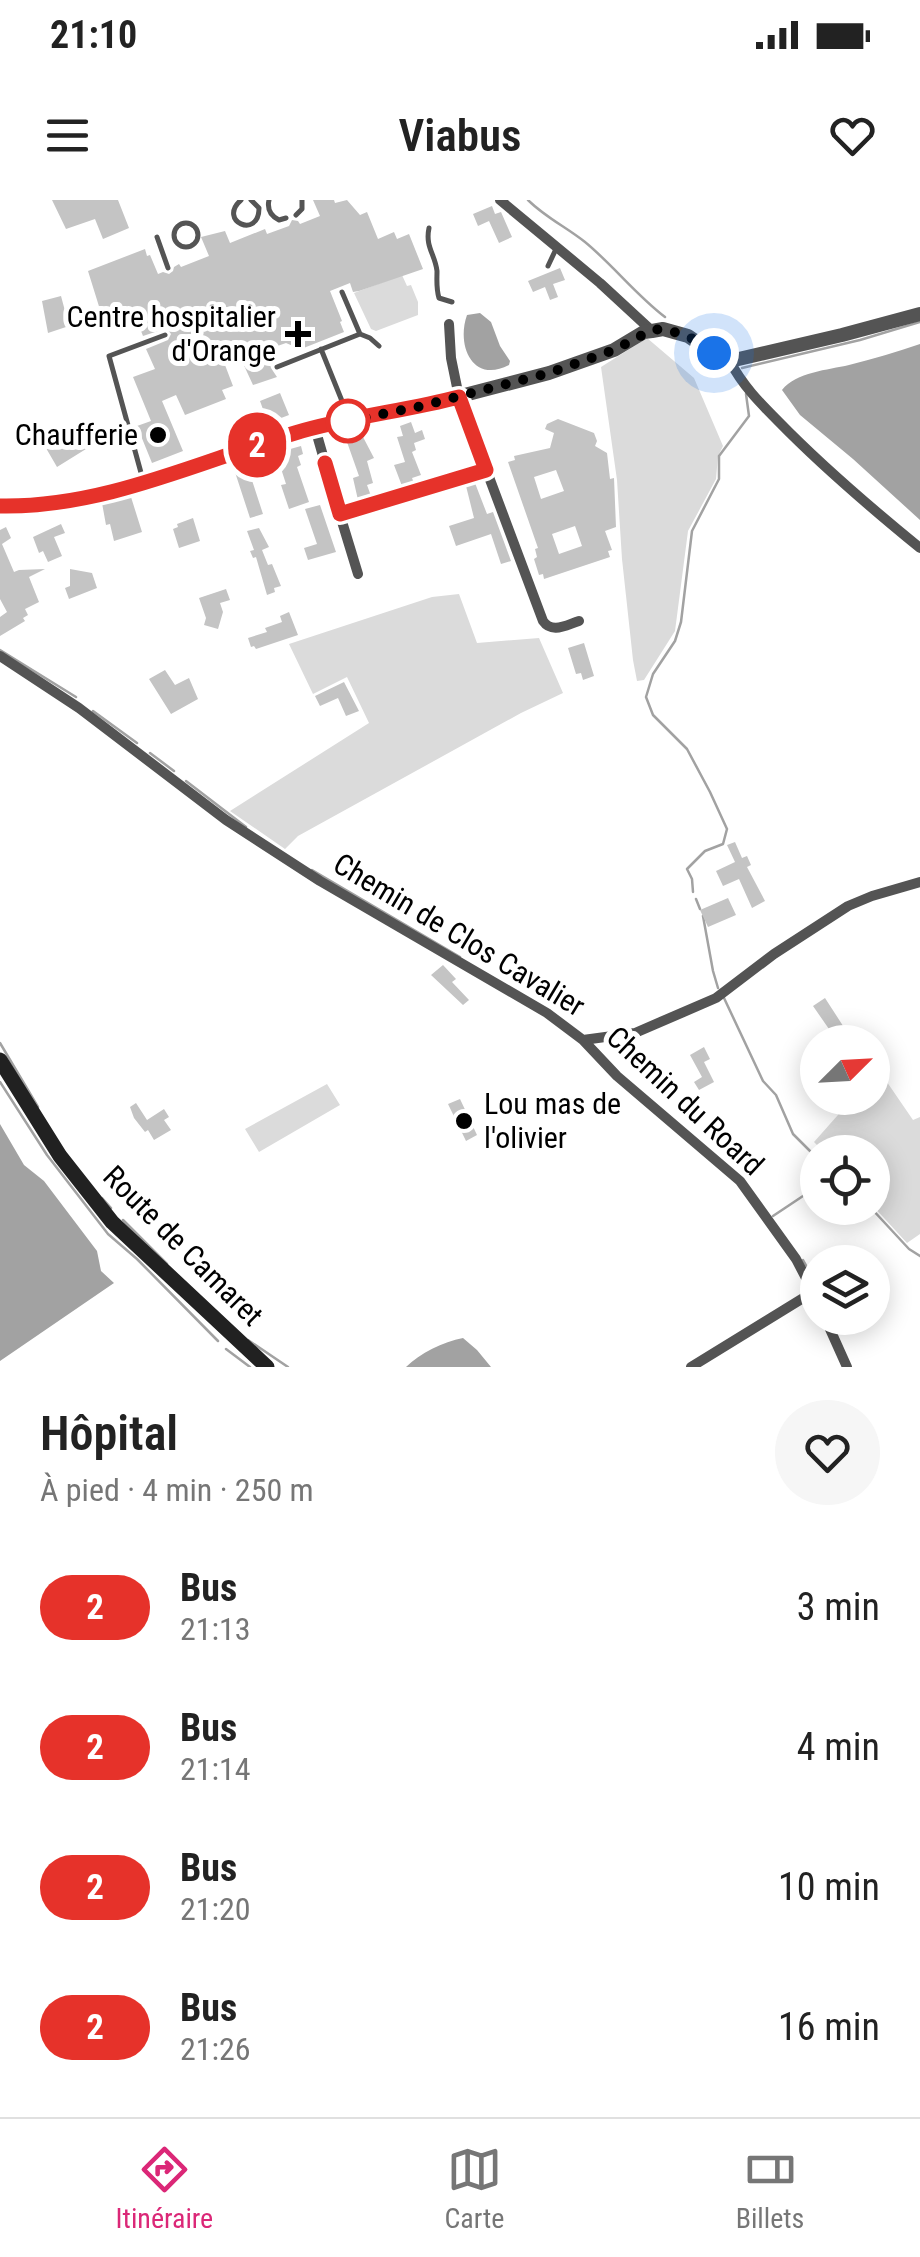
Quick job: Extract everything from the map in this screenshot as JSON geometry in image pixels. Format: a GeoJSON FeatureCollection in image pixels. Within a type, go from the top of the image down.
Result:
{"type":"FeatureCollection","features":[{"type":"Feature","properties":{"kind":"main road","name":"Route de Camaret"},"geometry":{"type":"LineString","coordinates":[[0,1060],[60,1156],[112,1222],[268,1367]]}},
{"type":"Feature","properties":{"kind":"street"},"geometry":{"type":"LineString","coordinates":[[500,200],[652,330]]}},
{"type":"Feature","properties":{"kind":"street"},"geometry":{"type":"LineString","coordinates":[[0,506],[46,504],[144,483],[315,428],[549,373],[614,350],[652,330],[688,336],[733,360],[920,314]]}},
{"type":"Feature","properties":{"kind":"street"},"geometry":{"type":"LineString","coordinates":[[449,324],[450,358],[459,397],[543,622],[553,629],[579,622]]}},
{"type":"Feature","properties":{"kind":"street"},"geometry":{"type":"LineString","coordinates":[[733,360],[744,385],[809,452],[920,548]]}},
{"type":"Feature","properties":{"kind":"street"},"geometry":{"type":"LineString","coordinates":[[315,428],[358,574]]}},
{"type":"Feature","properties":{"kind":"street"},"geometry":{"type":"LineString","coordinates":[[340,514],[486,470]]}},
{"type":"Feature","properties":{"kind":"street","name":"Chemin de Clos Cavalier"},"geometry":{"type":"LineString","coordinates":[[0,656],[79,708],[242,830],[320,881],[547,1014],[583,1040],[635,1033],[716,998],[848,906],[920,882]]}},
{"type":"Feature","properties":{"kind":"street","name":"Chemin du Roard"},"geometry":{"type":"LineString","coordinates":[[583,1040],[617,1076],[740,1182],[800,1267]]}},
{"type":"Feature","properties":{"kind":"street"},"geometry":{"type":"LineString","coordinates":[[692,1367],[800,1305]]}},
{"type":"Feature","properties":{"kind":"street"},"geometry":{"type":"LineString","coordinates":[[833,1335],[847,1367]]}},
{"type":"Feature","properties":{"kind":"lane"},"geometry":{"type":"LineString","coordinates":[[242,200],[235,205],[233,214],[237,222],[245,225],[254,224],[259,216],[259,208],[251,200]]}},
{"type":"Feature","properties":{"kind":"lane"},"geometry":{"type":"LineString","coordinates":[[268,200],[271,214],[280,220],[286,218]]}},
{"type":"Feature","properties":{"kind":"lane"},"geometry":{"type":"LineString","coordinates":[[296,214],[302,209],[302,200]]}},
{"type":"Feature","properties":{"kind":"lane"},"geometry":{"type":"LineString","coordinates":[[178,225],[196,228],[197,240],[192,246],[180,246],[174,240],[178,225]]}},
{"type":"Feature","properties":{"kind":"lane"},"geometry":{"type":"LineString","coordinates":[[429,228],[428,245],[437,266],[436,292],[439,298],[452,302]]}},
{"type":"Feature","properties":{"kind":"lane"},"geometry":{"type":"LineString","coordinates":[[158,237],[168,268]]}},
{"type":"Feature","properties":{"kind":"lane"},"geometry":{"type":"LineString","coordinates":[[548,266],[558,247]]}},
{"type":"Feature","properties":{"kind":"lane"},"geometry":{"type":"LineString","coordinates":[[342,292],[360,334]]}},
{"type":"Feature","properties":{"kind":"lane"},"geometry":{"type":"LineString","coordinates":[[277,367],[360,334],[379,346]]}},
{"type":"Feature","properties":{"kind":"lane"},"geometry":{"type":"LineString","coordinates":[[144,483],[110,356],[165,335]]}},
{"type":"Feature","properties":{"kind":"lane"},"geometry":{"type":"LineString","coordinates":[[321,350],[342,401]]}},
{"type":"Feature","properties":{"kind":"shaded area"},"geometry":{"type":"Polygon","coordinates":[[[402,275],[418,302],[418,315],[376,331],[371,329],[354,293],[402,275]]]}},
{"type":"Feature","properties":{"kind":"shaded area"},"geometry":{"type":"Polygon","coordinates":[[[480,313],[491,322],[509,365],[486,370],[470,359],[464,327],[467,315],[480,313]]]}},
{"type":"Feature","properties":{"kind":"shaded area"},"geometry":{"type":"Polygon","coordinates":[[[647,338],[694,378],[723,446],[716,479],[688,531],[675,631],[644,680],[637,681],[617,480],[601,367],[647,338]]]}},
{"type":"Feature","properties":{"kind":"shaded area"},"geometry":{"type":"Polygon","coordinates":[[[920,344],[920,520],[800,415],[782,390],[804,375],[920,344]]]}},
{"type":"Feature","properties":{"kind":"shaded area"},"geometry":{"type":"Polygon","coordinates":[[[459,594],[477,643],[539,638],[563,693],[298,836],[285,849],[230,811],[369,723],[347,677],[313,694],[289,644],[432,597],[459,594]]]}},
{"type":"Feature","properties":{"kind":"shaded area"},"geometry":{"type":"Polygon","coordinates":[[[327,1084],[340,1105],[259,1152],[245,1129],[327,1084]]]}},
{"type":"Feature","properties":{"kind":"shaded area"},"geometry":{"type":"Polygon","coordinates":[[[890,1086],[913,1120],[920,1117],[920,1234],[907,1243],[890,1224],[890,1135],[820,1135],[838,1115],[890,1115],[890,1086]]]}},
{"type":"Feature","properties":{"kind":"shaded area"},"geometry":{"type":"Polygon","coordinates":[[[0,1124],[24,1165],[44,1181],[97,1251],[101,1271],[114,1283],[0,1361],[0,1124]]]}},
{"type":"Feature","properties":{"kind":"shaded area"},"geometry":{"type":"Polygon","coordinates":[[[463,1338],[491,1367],[406,1367],[432,1349],[463,1338]]]}},
{"type":"Feature","properties":{"kind":"building"},"geometry":{"type":"Polygon","coordinates":[[[52,200],[118,200],[129,228],[103,239],[95,219],[66,229],[52,200]]]}},
{"type":"Feature","properties":{"kind":"building"},"geometry":{"type":"Polygon","coordinates":[[[313,200],[347,200],[360,215],[367,212],[378,239],[394,232],[397,239],[409,234],[423,269],[359,291],[353,292],[350,283],[330,291],[344,332],[296,351],[286,343],[266,350],[277,377],[253,385],[241,359],[225,365],[233,386],[222,390],[226,399],[185,415],[176,395],[162,401],[183,451],[152,463],[137,426],[151,421],[133,377],[155,369],[146,349],[168,340],[171,334],[164,329],[143,336],[135,316],[102,316],[88,271],[145,249],[158,274],[169,274],[179,264],[181,267],[209,256],[201,237],[225,231],[230,243],[265,229],[267,234],[289,226],[292,220],[300,224],[320,216],[313,200]]]}},
{"type":"Feature","properties":{"kind":"building"},"geometry":{"type":"Polygon","coordinates":[[[492,206],[495,214],[501,212],[512,237],[499,243],[489,221],[478,226],[473,214],[492,206]]]}},
{"type":"Feature","properties":{"kind":"building"},"geometry":{"type":"Polygon","coordinates":[[[560,268],[565,280],[553,284],[558,297],[550,300],[545,287],[533,292],[528,281],[560,268]]]}},
{"type":"Feature","properties":{"kind":"building"},"geometry":{"type":"Polygon","coordinates":[[[61,296],[69,326],[48,333],[42,301],[61,296]]]}},
{"type":"Feature","properties":{"kind":"building"},"geometry":{"type":"Polygon","coordinates":[[[280,393],[289,415],[268,423],[260,401],[280,393]]]}},
{"type":"Feature","properties":{"kind":"building"},"geometry":{"type":"Polygon","coordinates":[[[558,419],[594,433],[595,446],[607,453],[610,479],[614,478],[616,527],[605,531],[612,550],[608,551],[610,557],[544,579],[534,559],[538,548],[508,462],[515,460],[514,456],[550,448],[554,433],[545,429],[558,419]],[[556,470],[534,477],[541,499],[564,491],[556,470]],[[575,526],[552,534],[559,554],[582,546],[575,526]]]}},
{"type":"Feature","properties":{"kind":"building"},"geometry":{"type":"Polygon","coordinates":[[[411,422],[415,433],[422,430],[425,439],[414,443],[416,450],[412,452],[421,475],[412,478],[414,483],[402,486],[394,465],[405,462],[397,437],[403,436],[400,426],[411,422]]]}},
{"type":"Feature","properties":{"kind":"building"},"geometry":{"type":"Polygon","coordinates":[[[59,433],[68,448],[81,441],[86,449],[57,467],[39,436],[49,439],[59,433]]]}},
{"type":"Feature","properties":{"kind":"building"},"geometry":{"type":"Polygon","coordinates":[[[363,437],[374,458],[367,461],[373,483],[367,485],[371,496],[358,500],[353,478],[359,476],[347,442],[363,437]]]}},
{"type":"Feature","properties":{"kind":"building"},"geometry":{"type":"Polygon","coordinates":[[[301,446],[301,465],[297,467],[309,502],[289,509],[276,453],[301,446]]]}},
{"type":"Feature","properties":{"kind":"building"},"geometry":{"type":"Polygon","coordinates":[[[246,462],[263,514],[250,518],[233,466],[246,462]]]}},
{"type":"Feature","properties":{"kind":"building"},"geometry":{"type":"Polygon","coordinates":[[[475,483],[487,514],[493,512],[511,561],[501,564],[491,534],[456,546],[449,526],[474,518],[466,486],[475,483]]]}},
{"type":"Feature","properties":{"kind":"building"},"geometry":{"type":"Polygon","coordinates":[[[131,497],[142,532],[114,541],[102,503],[131,497]]]}},
{"type":"Feature","properties":{"kind":"building"},"geometry":{"type":"Polygon","coordinates":[[[320,505],[336,552],[308,560],[304,548],[317,544],[305,509],[320,505]]]}},
{"type":"Feature","properties":{"kind":"building"},"geometry":{"type":"Polygon","coordinates":[[[193,518],[200,541],[179,548],[173,529],[193,518]]]}},
{"type":"Feature","properties":{"kind":"building"},"geometry":{"type":"Polygon","coordinates":[[[61,524],[65,533],[54,537],[62,556],[48,562],[43,551],[39,553],[33,537],[61,524]]]}},
{"type":"Feature","properties":{"kind":"building"},"geometry":{"type":"Polygon","coordinates":[[[6,527],[11,538],[2,544],[14,572],[45,569],[29,577],[39,602],[25,609],[25,621],[0,636],[0,617],[7,612],[0,599],[0,530],[6,527]]]}},
{"type":"Feature","properties":{"kind":"building"},"geometry":{"type":"Polygon","coordinates":[[[259,528],[269,547],[262,550],[281,586],[267,595],[256,557],[250,551],[254,550],[247,531],[259,528]]]}},
{"type":"Feature","properties":{"kind":"building"},"geometry":{"type":"Polygon","coordinates":[[[70,569],[92,573],[97,588],[69,599],[65,588],[70,586],[70,569]]]}},
{"type":"Feature","properties":{"kind":"building"},"geometry":{"type":"Polygon","coordinates":[[[226,589],[230,600],[220,603],[223,612],[218,629],[204,625],[206,618],[199,598],[226,589]]]}},
{"type":"Feature","properties":{"kind":"building"},"geometry":{"type":"Polygon","coordinates":[[[289,612],[298,635],[256,649],[251,647],[248,638],[267,632],[265,628],[282,622],[280,616],[289,612]]]}},
{"type":"Feature","properties":{"kind":"building"},"geometry":{"type":"Polygon","coordinates":[[[584,643],[594,676],[583,680],[581,673],[576,674],[568,648],[584,643]]]}},
{"type":"Feature","properties":{"kind":"building"},"geometry":{"type":"Polygon","coordinates":[[[165,670],[175,685],[189,678],[198,699],[171,714],[149,679],[165,670]]]}},
{"type":"Feature","properties":{"kind":"building"},"geometry":{"type":"Polygon","coordinates":[[[344,682],[359,711],[346,716],[338,698],[320,706],[315,696],[344,682]]]}},
{"type":"Feature","properties":{"kind":"building"},"geometry":{"type":"Polygon","coordinates":[[[735,842],[742,858],[747,856],[751,865],[747,867],[765,901],[752,908],[739,879],[723,886],[716,871],[735,862],[727,845],[735,842]]]}},
{"type":"Feature","properties":{"kind":"building"},"geometry":{"type":"Polygon","coordinates":[[[728,898],[736,915],[708,927],[700,910],[728,898]]]}},
{"type":"Feature","properties":{"kind":"building"},"geometry":{"type":"Polygon","coordinates":[[[443,965],[469,1000],[463,1005],[431,975],[443,965]]]}},
{"type":"Feature","properties":{"kind":"building"},"geometry":{"type":"Polygon","coordinates":[[[825,998],[842,1025],[826,1025],[813,1006],[825,998]]]}},
{"type":"Feature","properties":{"kind":"building"},"geometry":{"type":"Polygon","coordinates":[[[704,1047],[710,1059],[704,1062],[714,1082],[699,1090],[694,1082],[702,1077],[690,1055],[704,1047]]]}},
{"type":"Feature","properties":{"kind":"building","name":"Lou mas de l'olivier"},"geometry":{"type":"Polygon","coordinates":[[[460,1099],[477,1135],[466,1141],[448,1104],[460,1099]]]}},
{"type":"Feature","properties":{"kind":"building"},"geometry":{"type":"Polygon","coordinates":[[[136,1103],[147,1120],[164,1109],[169,1117],[164,1120],[171,1130],[154,1140],[134,1118],[130,1107],[136,1103]]]}},
{"type":"Feature","properties":{"kind":"waterway"},"geometry":{"type":"LineString","coordinates":[[528,200],[585,242],[665,317]]}},
{"type":"Feature","properties":{"kind":"waterway"},"geometry":{"type":"LineString","coordinates":[[742,368],[920,322]]}},
{"type":"Feature","properties":{"kind":"waterway"},"geometry":{"type":"LineString","coordinates":[[700,336],[727,352]]}},
{"type":"Feature","properties":{"kind":"waterway"},"geometry":{"type":"LineString","coordinates":[[693,892],[687,869],[705,851],[723,844],[727,829],[687,749],[653,715],[646,697],[653,674],[675,641],[681,622],[692,531],[719,479],[719,456],[749,416],[746,394]]}},
{"type":"Feature","properties":{"kind":"waterway"},"geometry":{"type":"LineString","coordinates":[[0,650],[76,697]]}},
{"type":"Feature","properties":{"kind":"waterway"},"geometry":{"type":"LineString","coordinates":[[93,711],[137,743]]}},
{"type":"Feature","properties":{"kind":"waterway"},"geometry":{"type":"LineString","coordinates":[[150,753],[174,771]]}},
{"type":"Feature","properties":{"kind":"waterway"},"geometry":{"type":"LineString","coordinates":[[186,781],[246,827]]}},
{"type":"Feature","properties":{"kind":"waterway"},"geometry":{"type":"LineString","coordinates":[[312,870],[460,957]]}},
{"type":"Feature","properties":{"kind":"waterway"},"geometry":{"type":"LineString","coordinates":[[696,899],[700,909]]}},
{"type":"Feature","properties":{"kind":"waterway"},"geometry":{"type":"LineString","coordinates":[[703,916],[718,988]]}},
{"type":"Feature","properties":{"kind":"waterway"},"geometry":{"type":"LineString","coordinates":[[724,998],[763,1081],[776,1095],[800,1141]]}},
{"type":"Feature","properties":{"kind":"waterway"},"geometry":{"type":"LineString","coordinates":[[0,1043],[38,1107]]}},
{"type":"Feature","properties":{"kind":"waterway"},"geometry":{"type":"LineString","coordinates":[[0,1082],[47,1155],[108,1234],[218,1341]]}},
{"type":"Feature","properties":{"kind":"waterway"},"geometry":{"type":"LineString","coordinates":[[102,1198],[111,1208]]}},
{"type":"Feature","properties":{"kind":"waterway"},"geometry":{"type":"LineString","coordinates":[[773,1216],[800,1198]]}},
{"type":"Feature","properties":{"kind":"waterway"},"geometry":{"type":"LineString","coordinates":[[123,1220],[167,1264]]}},
{"type":"Feature","properties":{"kind":"waterway"},"geometry":{"type":"LineString","coordinates":[[887,1225],[920,1256]]}},
{"type":"Feature","properties":{"kind":"waterway"},"geometry":{"type":"LineString","coordinates":[[248,1340],[288,1367]]}},
{"type":"Feature","properties":{"kind":"waterway"},"geometry":{"type":"LineString","coordinates":[[226,1349],[250,1367]]}},
{"type":"Feature","properties":{"kind":"bus line","name":"2"},"geometry":{"type":"LineString","coordinates":[[0,506],[46,504],[128,487],[299,432],[459,397],[486,470],[340,514],[325,463]]}},
{"type":"Feature","properties":{"kind":"place","name":"Centre hospitalier d'Orange"},"geometry":{"type":"Point","coordinates":[298,334]}},
{"type":"Feature","properties":{"kind":"place","name":"Chaufferie"},"geometry":{"type":"Point","coordinates":[158,435]}},
{"type":"Feature","properties":{"kind":"place","name":"Lou mas de l'olivier"},"geometry":{"type":"Point","coordinates":[464,1121]}},
{"type":"Feature","properties":{"kind":"route"},"geometry":{"type":"LineString","coordinates":[[348,421],[549,373],[614,350],[652,330],[688,336],[714,353]]}}]}
